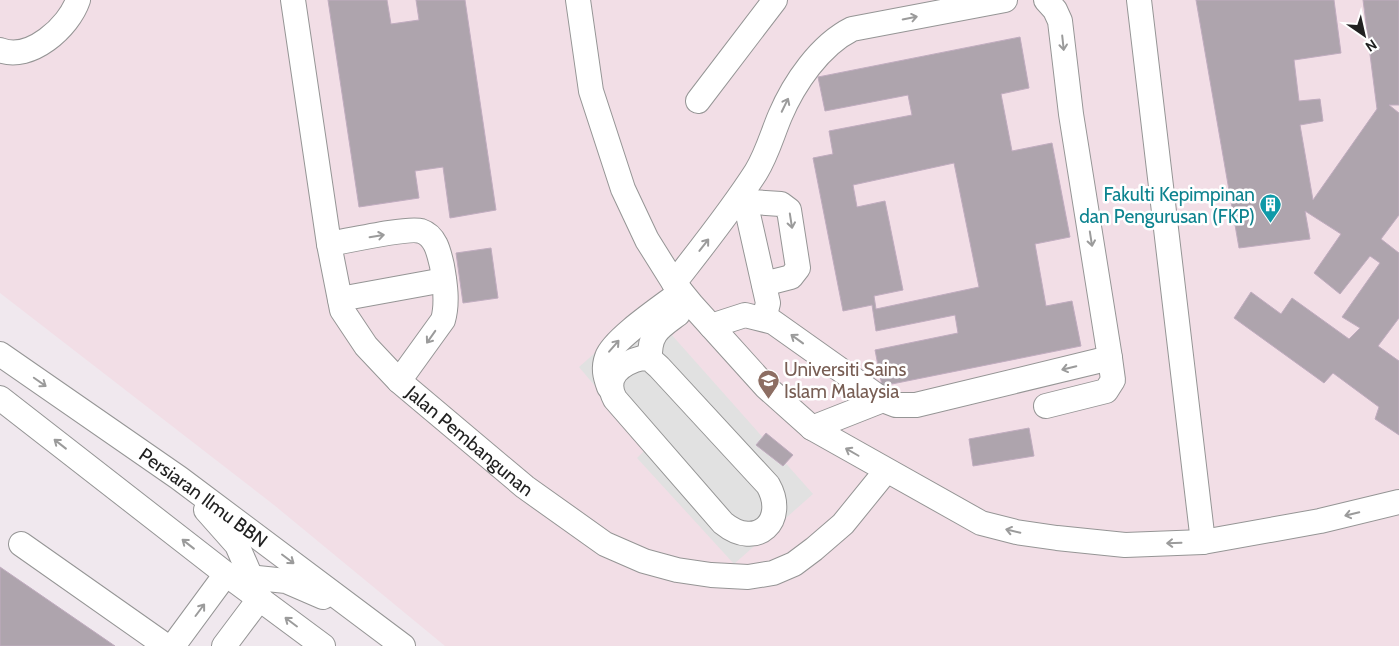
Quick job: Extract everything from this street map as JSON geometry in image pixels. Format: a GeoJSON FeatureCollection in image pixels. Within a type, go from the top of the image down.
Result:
{"type":"FeatureCollection","features":[{"type":"Feature","properties":{"kind":"street"},"geometry":{"type":"LineString","coordinates":[[0,50],[6,53],[26,50],[43,42],[61,26],[78,0]]}},
{"type":"Feature","properties":{"kind":"street","name":"Jalan Pembangunan"},"geometry":{"type":"LineString","coordinates":[[293,0],[329,244],[342,310],[350,324],[399,381],[524,487],[605,544],[644,560],[678,570],[711,575],[748,577],[773,573],[794,564],[842,524],[886,471]]}},
{"type":"Feature","properties":{"kind":"street"},"geometry":{"type":"LineString","coordinates":[[578,0],[591,91],[623,189],[647,240],[682,293],[766,388],[812,428],[981,523],[1016,532],[1126,545],[1203,542],[1320,522],[1399,502]]}},
{"type":"Feature","properties":{"kind":"street"},"geometry":{"type":"LineString","coordinates":[[698,101],[775,0]]}},
{"type":"Feature","properties":{"kind":"street"},"geometry":{"type":"LineString","coordinates":[[650,359],[650,347],[655,332],[741,201],[768,150],[787,100],[812,64],[841,35],[852,29],[1005,0]]}},
{"type":"Feature","properties":{"kind":"street"},"geometry":{"type":"LineString","coordinates":[[1046,0],[1056,10],[1060,21],[1071,114],[1113,380],[1106,391],[1046,406]]}},
{"type":"Feature","properties":{"kind":"street"},"geometry":{"type":"LineString","coordinates":[[1139,0],[1203,542]]}},
{"type":"Feature","properties":{"kind":"street"},"geometry":{"type":"LineString","coordinates":[[741,201],[768,303],[764,319]]}},
{"type":"Feature","properties":{"kind":"street"},"geometry":{"type":"LineString","coordinates":[[741,201],[781,204],[789,210],[798,268],[792,277],[764,284]]}},
{"type":"Feature","properties":{"kind":"street"},"geometry":{"type":"LineString","coordinates":[[329,244],[420,231],[428,235],[439,249],[444,280],[446,311],[444,320],[399,381]]}},
{"type":"Feature","properties":{"kind":"street"},"geometry":{"type":"LineString","coordinates":[[340,299],[444,280]]}},
{"type":"Feature","properties":{"kind":"street"},"geometry":{"type":"LineString","coordinates":[[610,391],[610,382],[614,373],[623,365],[642,358],[650,359],[768,485],[775,497],[775,508],[772,519],[765,528],[752,535],[742,535],[723,523],[627,415],[610,391],[604,376],[608,354],[616,343],[682,293]]}},
{"type":"Feature","properties":{"kind":"street"},"geometry":{"type":"LineString","coordinates":[[711,326],[745,315],[773,322],[883,400],[896,405],[916,405],[1110,358]]}},
{"type":"Feature","properties":{"kind":"street","name":"Persiaran Ilmu BBN"},"geometry":{"type":"LineString","coordinates":[[0,354],[179,478],[403,646]]}},
{"type":"Feature","properties":{"kind":"street"},"geometry":{"type":"LineString","coordinates":[[0,398],[226,574],[256,588],[323,646]]}},
{"type":"Feature","properties":{"kind":"street"},"geometry":{"type":"LineString","coordinates":[[812,428],[883,400]]}},
{"type":"Feature","properties":{"kind":"street"},"geometry":{"type":"LineString","coordinates":[[179,478],[237,545],[256,588]]}},
{"type":"Feature","properties":{"kind":"street"},"geometry":{"type":"LineString","coordinates":[[22,544],[166,646]]}},
{"type":"Feature","properties":{"kind":"street"},"geometry":{"type":"LineString","coordinates":[[173,646],[226,574]]}},
{"type":"Feature","properties":{"kind":"street"},"geometry":{"type":"LineString","coordinates":[[224,646],[256,588],[286,581],[361,613]]}},
{"type":"Feature","properties":{"kind":"shaded area","name":"Universiti Sains Islam Malaysia"},"geometry":{"type":"Polygon","coordinates":[[[0,0],[1399,0],[1399,646],[445,646],[274,505],[0,293],[0,0]]]}},
{"type":"Feature","properties":{"kind":"shaded area"},"geometry":{"type":"Polygon","coordinates":[[[647,307],[813,494],[734,564],[637,458],[647,448],[579,367],[647,307]]]}},
{"type":"Feature","properties":{"kind":"building"},"geometry":{"type":"Polygon","coordinates":[[[328,0],[387,0],[391,24],[419,20],[416,0],[465,0],[496,210],[450,218],[443,167],[415,171],[419,198],[359,207],[328,0]]]}},
{"type":"Feature","properties":{"kind":"building","name":"Fakulti Kepimpinan dan Pengurusan (FKP)"},"geometry":{"type":"Polygon","coordinates":[[[1196,0],[1334,0],[1341,53],[1294,60],[1299,101],[1320,99],[1323,121],[1300,125],[1313,200],[1377,109],[1363,0],[1399,0],[1399,105],[1389,105],[1399,113],[1399,215],[1381,239],[1399,253],[1399,318],[1378,346],[1399,361],[1399,435],[1375,419],[1379,407],[1333,373],[1324,383],[1234,318],[1251,292],[1281,314],[1292,298],[1349,339],[1360,328],[1342,317],[1380,263],[1370,256],[1340,294],[1314,273],[1341,234],[1305,211],[1310,239],[1239,248],[1196,0]]]}},
{"type":"Feature","properties":{"kind":"building"},"geometry":{"type":"Polygon","coordinates":[[[1020,37],[1029,88],[1001,94],[1012,151],[1052,143],[1070,237],[1035,244],[1046,306],[1072,301],[1081,346],[882,386],[875,350],[958,333],[955,315],[876,331],[872,305],[843,311],[813,158],[833,154],[829,131],[912,115],[908,95],[825,111],[818,77],[1020,37]],[[954,163],[853,185],[857,207],[885,201],[903,290],[874,296],[876,309],[979,287],[954,163]]]}},
{"type":"Feature","properties":{"kind":"building"},"geometry":{"type":"Polygon","coordinates":[[[491,248],[498,298],[463,303],[456,253],[491,248]]]}},
{"type":"Feature","properties":{"kind":"building"},"geometry":{"type":"Polygon","coordinates":[[[1029,428],[1034,456],[973,466],[969,439],[1029,428]]]}},
{"type":"Feature","properties":{"kind":"building"},"geometry":{"type":"Polygon","coordinates":[[[766,433],[793,455],[783,466],[756,445],[766,433]]]}},
{"type":"Feature","properties":{"kind":"building"},"geometry":{"type":"Polygon","coordinates":[[[0,567],[115,646],[0,646],[0,567]]]}},
{"type":"Feature","properties":{"kind":"place","name":"Fakulti Kepimpinan dan Pengurusan (FKP)"},"geometry":{"type":"Point","coordinates":[1271,224]}},
{"type":"Feature","properties":{"kind":"place","name":"Universiti Sains Islam Malaysia"},"geometry":{"type":"Point","coordinates":[768,399]}}]}
